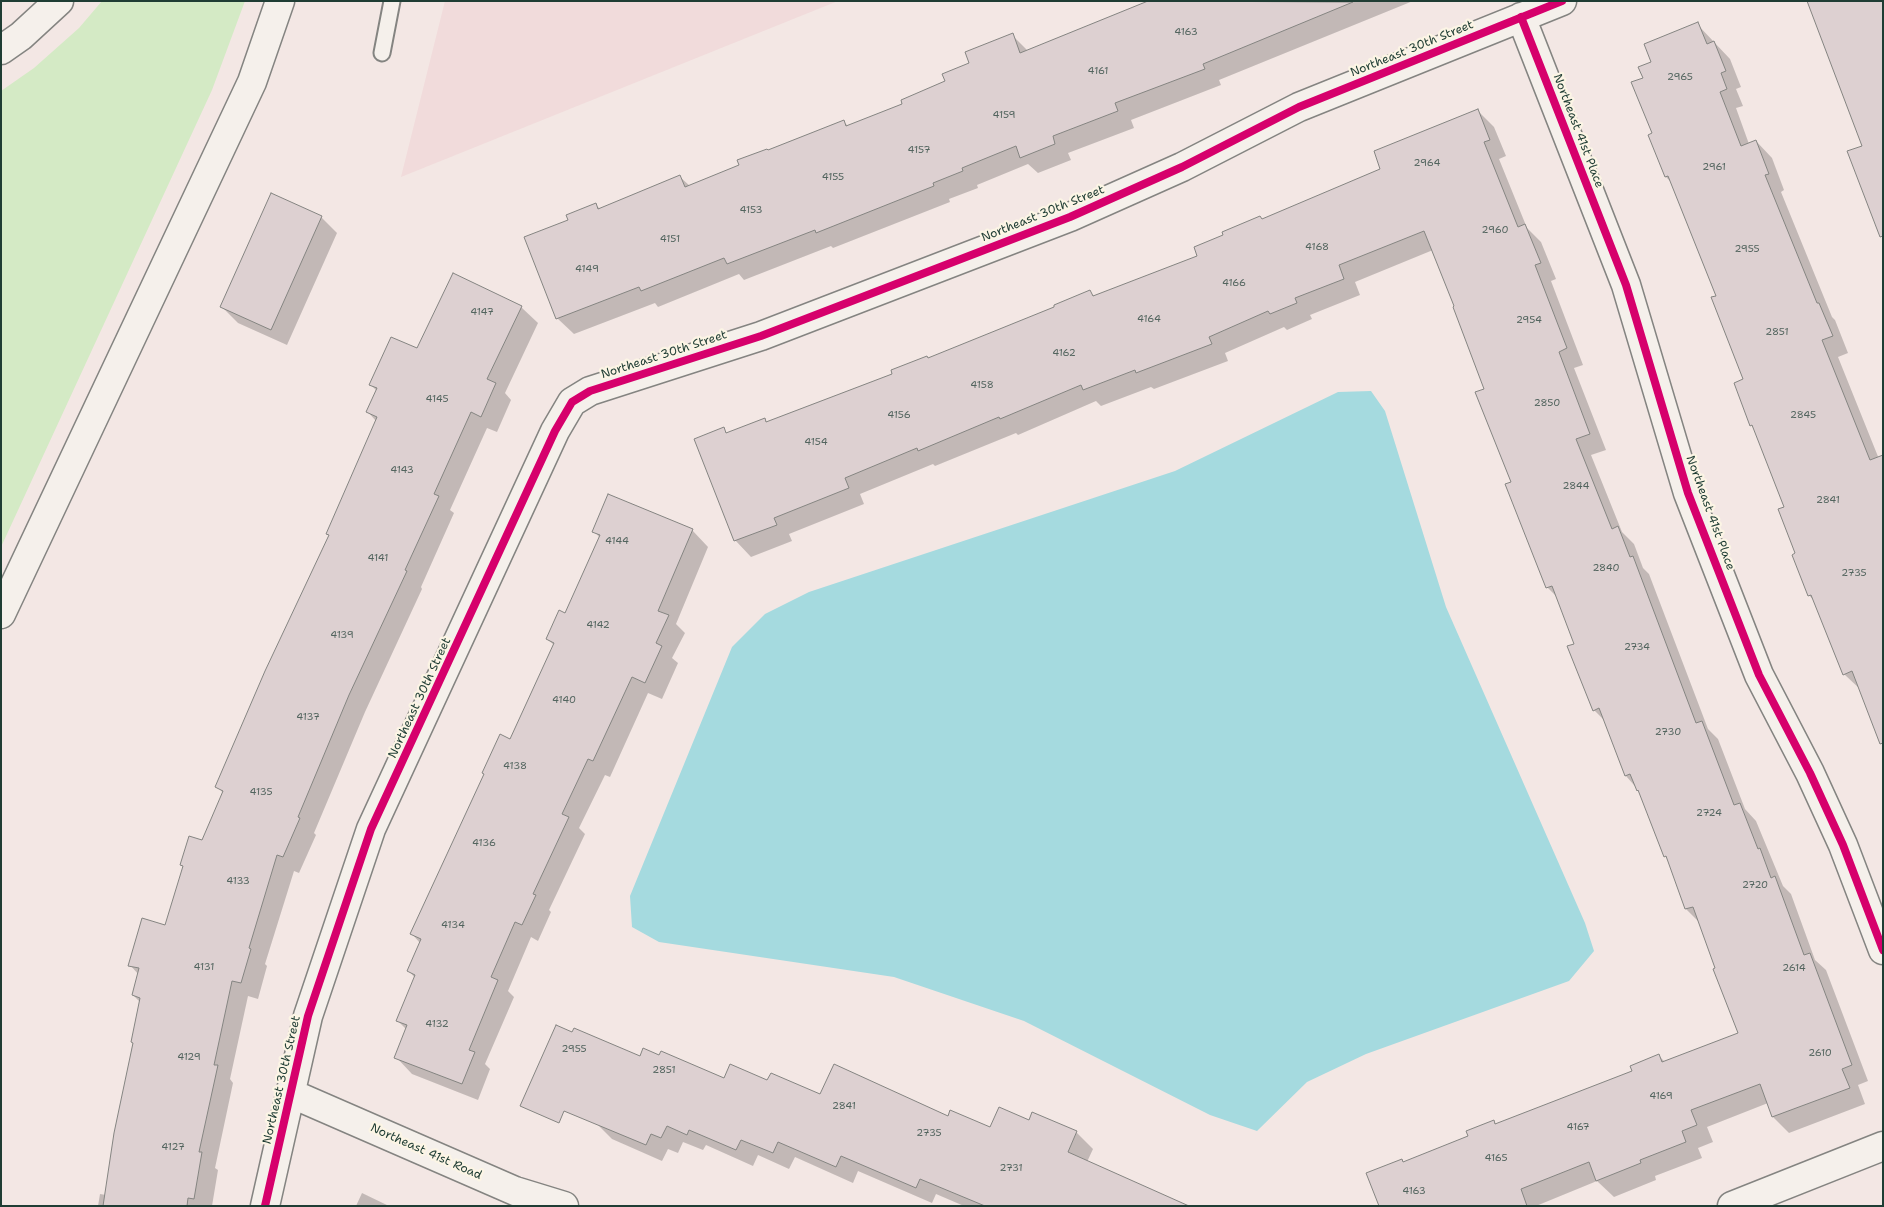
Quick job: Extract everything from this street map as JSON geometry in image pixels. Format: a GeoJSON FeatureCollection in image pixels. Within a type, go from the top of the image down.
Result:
{"type":"FeatureCollection","features":[{"type":"Feature","properties":{"kind":"main road"},"geometry":{"type":"LineString","coordinates":[[1,50],[21,36],[59,1]]}},
{"type":"Feature","properties":{"kind":"main road"},"geometry":{"type":"LineString","coordinates":[[1,614],[252,82],[280,1]]}},
{"type":"Feature","properties":{"kind":"main road","name":"Northeast 30th Street"},"geometry":{"type":"LineString","coordinates":[[266,1206],[308,1016],[371,830],[555,431],[572,402],[590,391],[760,336],[1070,217],[1182,167],[1299,107],[1562,1]]}},
{"type":"Feature","properties":{"kind":"main road","name":"Northeast 41st Place"},"geometry":{"type":"LineString","coordinates":[[1521,18],[1626,285],[1688,493],[1759,675],[1810,773],[1843,845],[1883,950]]}},
{"type":"Feature","properties":{"kind":"main road","name":"Northeast 41st Road"},"geometry":{"type":"LineString","coordinates":[[290,1093],[515,1191],[564,1206]]}},
{"type":"Feature","properties":{"kind":"main road"},"geometry":{"type":"LineString","coordinates":[[1732,1206],[1883,1146]]}},
{"type":"Feature","properties":{"kind":"lane"},"geometry":{"type":"LineString","coordinates":[[382,54],[392,1]]}},
{"type":"Feature","properties":{"kind":"shaded area"},"geometry":{"type":"Polygon","coordinates":[[[445,1],[838,1],[401,177],[445,1]]]}},
{"type":"Feature","properties":{"kind":"green space"},"geometry":{"type":"Polygon","coordinates":[[[102,1],[245,1],[212,90],[1,547],[1,91],[34,68],[79,28],[102,1]]]}},
{"type":"Feature","properties":{"kind":"water"},"geometry":{"type":"Polygon","coordinates":[[[1371,391],[1385,411],[1446,607],[1585,923],[1594,951],[1569,981],[1366,1054],[1307,1082],[1257,1131],[1210,1115],[1024,1021],[894,977],[659,942],[632,927],[630,896],[732,647],[765,614],[809,592],[1175,471],[1338,392],[1371,391]]]}},
{"type":"Feature","properties":{"kind":"building"},"geometry":{"type":"Polygon","coordinates":[[[1148,1],[1353,2],[1203,64],[1205,69],[1115,103],[1118,111],[1053,136],[1055,144],[1020,158],[1016,146],[962,168],[963,171],[933,183],[934,186],[816,233],[815,230],[727,264],[724,258],[641,291],[639,287],[556,319],[524,237],[568,220],[566,215],[596,203],[598,209],[680,175],[685,187],[739,165],[737,160],[844,120],[846,126],[902,104],[901,100],[945,81],[942,74],[969,63],[965,52],[1013,33],[1020,53],[1148,1]]]}},
{"type":"Feature","properties":{"kind":"building"},"geometry":{"type":"Polygon","coordinates":[[[1807,1],[1883,1],[1883,236],[1880,237],[1847,151],[1862,146],[1807,1]]]}},
{"type":"Feature","properties":{"kind":"building"},"geometry":{"type":"Polygon","coordinates":[[[1698,22],[1707,44],[1714,41],[1726,71],[1721,73],[1727,89],[1720,92],[1741,146],[1756,140],[1769,174],[1765,175],[1817,303],[1819,303],[1833,336],[1822,340],[1870,460],[1883,455],[1883,743],[1880,744],[1852,671],[1843,675],[1811,595],[1808,596],[1792,555],[1795,553],[1778,509],[1784,507],[1734,383],[1743,379],[1711,297],[1716,296],[1668,176],[1665,177],[1648,135],[1652,133],[1631,82],[1643,78],[1638,67],[1651,62],[1644,44],[1698,22]]]}},
{"type":"Feature","properties":{"kind":"building"},"geometry":{"type":"Polygon","coordinates":[[[1478,109],[1490,140],[1484,142],[1518,227],[1525,224],[1541,263],[1535,265],[1567,348],[1559,352],[1590,434],[1576,439],[1612,529],[1618,526],[1630,557],[1633,556],[1696,723],[1702,721],[1734,805],[1740,803],[1771,878],[1775,876],[1804,955],[1810,953],[1852,1065],[1842,1069],[1850,1088],[1772,1117],[1760,1084],[1691,1110],[1697,1125],[1682,1131],[1686,1142],[1640,1160],[1641,1163],[1596,1181],[1589,1162],[1521,1189],[1527,1206],[1379,1206],[1366,1173],[1402,1159],[1403,1162],[1468,1136],[1466,1131],[1494,1120],[1495,1124],[1632,1071],[1630,1066],[1659,1054],[1662,1062],[1738,1033],[1713,969],[1715,968],[1693,907],[1685,909],[1666,856],[1664,857],[1638,790],[1630,774],[1625,776],[1599,708],[1593,711],[1567,646],[1574,644],[1552,586],[1546,588],[1505,484],[1511,482],[1475,392],[1484,389],[1424,231],[1339,265],[1344,279],[1295,298],[1297,303],[1270,314],[1268,311],[1209,337],[1212,344],[1136,373],[1135,370],[1083,390],[1081,385],[918,451],[917,448],[845,478],[849,488],[774,518],[777,525],[734,541],[694,439],[724,427],[726,433],[765,418],[766,422],[892,374],[891,370],[927,356],[928,358],[1054,307],[1054,305],[1090,290],[1093,296],[1197,256],[1194,247],[1223,235],[1222,232],[1260,216],[1262,219],[1380,169],[1374,151],[1478,109]]]}},
{"type":"Feature","properties":{"kind":"building"},"geometry":{"type":"Polygon","coordinates":[[[271,193],[322,216],[271,330],[220,307],[271,193]]]}},
{"type":"Feature","properties":{"kind":"building"},"geometry":{"type":"Polygon","coordinates":[[[453,273],[522,306],[487,379],[496,383],[481,417],[471,412],[434,494],[439,496],[405,570],[407,571],[349,695],[283,857],[277,855],[249,948],[251,949],[241,983],[232,981],[214,1065],[218,1065],[199,1152],[202,1152],[194,1199],[188,1198],[187,1206],[103,1206],[114,1133],[133,1043],[131,1042],[140,998],[132,995],[139,968],[128,966],[142,918],[165,925],[183,866],[180,865],[189,836],[202,840],[223,791],[215,787],[265,671],[329,535],[326,534],[377,417],[366,412],[377,388],[369,385],[391,337],[417,348],[453,273]]]}},
{"type":"Feature","properties":{"kind":"building"},"geometry":{"type":"Polygon","coordinates":[[[608,494],[693,529],[658,611],[669,615],[656,643],[662,646],[645,683],[632,677],[593,761],[588,759],[562,814],[569,817],[533,894],[536,895],[522,925],[515,922],[491,977],[498,980],[469,1050],[475,1052],[462,1084],[394,1058],[407,1025],[396,1021],[415,975],[407,971],[421,939],[410,934],[484,774],[482,773],[500,734],[510,739],[554,643],[546,639],[559,610],[565,613],[600,535],[592,532],[608,494]]]}},
{"type":"Feature","properties":{"kind":"building"},"geometry":{"type":"Polygon","coordinates":[[[556,1025],[572,1032],[574,1028],[640,1056],[643,1048],[659,1055],[661,1051],[724,1078],[730,1064],[767,1080],[771,1073],[820,1094],[834,1064],[948,1116],[950,1110],[990,1127],[999,1107],[1029,1120],[1032,1112],[1077,1131],[1068,1152],[1189,1206],[985,1206],[920,1179],[916,1188],[841,1156],[836,1167],[778,1142],[773,1153],[741,1140],[736,1150],[689,1130],[687,1135],[667,1126],[661,1138],[651,1134],[646,1145],[564,1111],[559,1123],[520,1106],[556,1025]]]}},
{"type":"Feature","properties":{"kind":"cycle path"},"geometry":{"type":"LineString","coordinates":[[265,1206],[308,1016],[371,829],[555,431],[572,402],[590,391],[761,336],[1070,217],[1182,167],[1299,107],[1562,1]]}},
{"type":"Feature","properties":{"kind":"cycle path"},"geometry":{"type":"LineString","coordinates":[[1521,17],[1626,285],[1688,493],[1759,675],[1810,773],[1843,845],[1883,950]]}}]}
